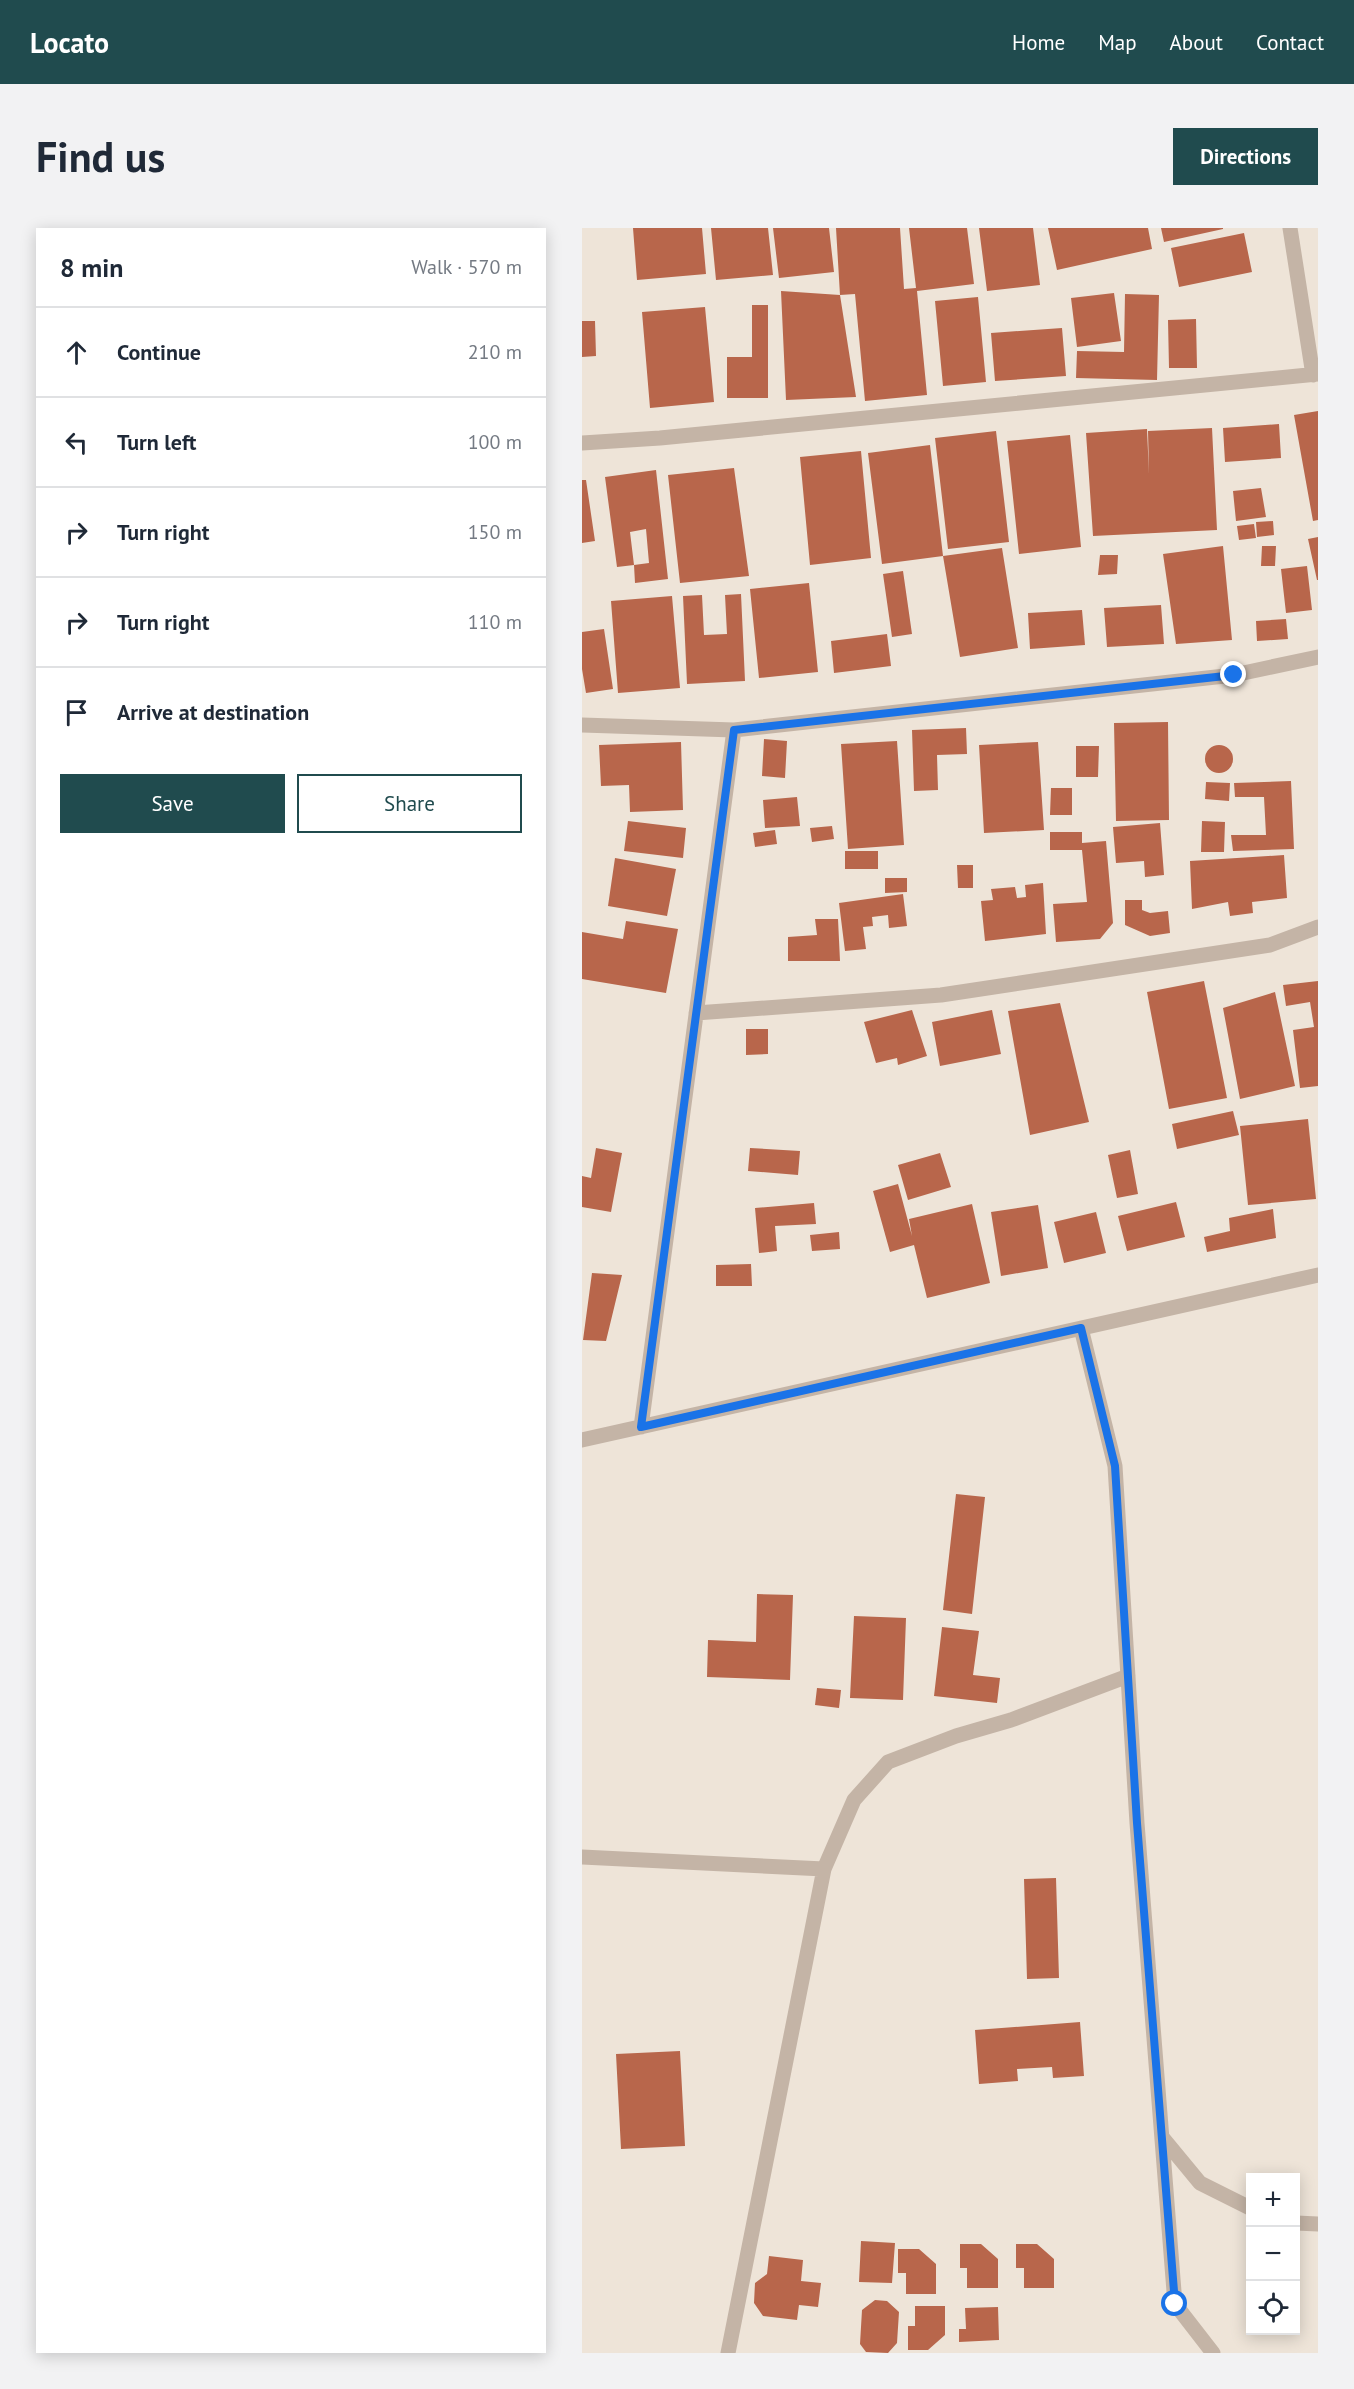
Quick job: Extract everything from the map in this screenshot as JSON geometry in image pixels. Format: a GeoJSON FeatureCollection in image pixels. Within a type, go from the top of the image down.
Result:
{"type":"FeatureCollection","features":[{"type":"Feature","properties":{"kind":"street"},"geometry":{"type":"LineString","coordinates":[[582,443],[672,437],[1316,374],[1290,228]]}},
{"type":"Feature","properties":{"kind":"street"},"geometry":{"type":"LineString","coordinates":[[582,725],[734,730],[1234,675],[1318,658]]}},
{"type":"Feature","properties":{"kind":"street"},"geometry":{"type":"LineString","coordinates":[[641,1427],[734,730]]}},
{"type":"Feature","properties":{"kind":"street"},"geometry":{"type":"LineString","coordinates":[[696,1013],[941,995],[1270,945],[1318,927]]}},
{"type":"Feature","properties":{"kind":"street"},"geometry":{"type":"LineString","coordinates":[[582,1440],[1318,1275]]}},
{"type":"Feature","properties":{"kind":"street"},"geometry":{"type":"LineString","coordinates":[[1081,1328],[1115,1466],[1128,1676],[1175,2304],[1213,2353]]}},
{"type":"Feature","properties":{"kind":"street"},"geometry":{"type":"LineString","coordinates":[[728,2353],[824,1869],[854,1800],[888,1762],[956,1736],[1011,1720],[1128,1676]]}},
{"type":"Feature","properties":{"kind":"street"},"geometry":{"type":"LineString","coordinates":[[582,1857],[824,1869]]}},
{"type":"Feature","properties":{"kind":"street"},"geometry":{"type":"LineString","coordinates":[[1162,2137],[1200,2183],[1246,2206]]}},
{"type":"Feature","properties":{"kind":"street"},"geometry":{"type":"LineString","coordinates":[[1300,2223],[1318,2224]]}},
{"type":"Feature","properties":{"kind":"building"},"geometry":{"type":"Polygon","coordinates":[[[633,228],[702,228],[706,274],[637,280],[633,228]]]}},
{"type":"Feature","properties":{"kind":"building"},"geometry":{"type":"Polygon","coordinates":[[[711,228],[768,228],[773,275],[716,280],[711,228]]]}},
{"type":"Feature","properties":{"kind":"building"},"geometry":{"type":"Polygon","coordinates":[[[773,228],[829,228],[834,272],[779,278],[773,228]]]}},
{"type":"Feature","properties":{"kind":"building"},"geometry":{"type":"Polygon","coordinates":[[[836,228],[900,228],[904,289],[916,288],[909,228],[967,228],[974,284],[917,291],[927,395],[865,401],[855,294],[840,295],[836,228]]]}},
{"type":"Feature","properties":{"kind":"building"},"geometry":{"type":"Polygon","coordinates":[[[979,228],[1033,228],[1040,285],[987,291],[979,228]]]}},
{"type":"Feature","properties":{"kind":"building"},"geometry":{"type":"Polygon","coordinates":[[[1048,228],[1148,228],[1152,249],[1057,270],[1048,228]]]}},
{"type":"Feature","properties":{"kind":"building"},"geometry":{"type":"Polygon","coordinates":[[[1161,228],[1223,228],[1223,229],[1164,242],[1161,228]]]}},
{"type":"Feature","properties":{"kind":"building"},"geometry":{"type":"Polygon","coordinates":[[[1244,233],[1252,272],[1179,287],[1171,248],[1244,233]]]}},
{"type":"Feature","properties":{"kind":"building"},"geometry":{"type":"Polygon","coordinates":[[[781,291],[840,295],[856,397],[786,400],[781,291]]]}},
{"type":"Feature","properties":{"kind":"building"},"geometry":{"type":"Polygon","coordinates":[[[1114,293],[1121,341],[1077,347],[1071,298],[1114,293]]]}},
{"type":"Feature","properties":{"kind":"building"},"geometry":{"type":"Polygon","coordinates":[[[1125,294],[1159,295],[1157,380],[1076,378],[1077,351],[1124,352],[1125,294]]]}},
{"type":"Feature","properties":{"kind":"building"},"geometry":{"type":"Polygon","coordinates":[[[978,297],[986,382],[943,386],[935,301],[978,297]]]}},
{"type":"Feature","properties":{"kind":"building"},"geometry":{"type":"Polygon","coordinates":[[[752,305],[768,305],[768,398],[727,398],[727,357],[752,357],[752,305]]]}},
{"type":"Feature","properties":{"kind":"building"},"geometry":{"type":"Polygon","coordinates":[[[705,307],[714,402],[650,408],[642,312],[705,307]]]}},
{"type":"Feature","properties":{"kind":"building"},"geometry":{"type":"Polygon","coordinates":[[[1196,319],[1197,368],[1169,368],[1168,320],[1196,319]]]}},
{"type":"Feature","properties":{"kind":"building"},"geometry":{"type":"Polygon","coordinates":[[[582,321],[595,321],[596,356],[582,357],[582,321]]]}},
{"type":"Feature","properties":{"kind":"building"},"geometry":{"type":"Polygon","coordinates":[[[1062,328],[1066,376],[995,381],[991,333],[1062,328]]]}},
{"type":"Feature","properties":{"kind":"building"},"geometry":{"type":"Polygon","coordinates":[[[1318,411],[1318,520],[1313,521],[1294,415],[1318,411]]]}},
{"type":"Feature","properties":{"kind":"building"},"geometry":{"type":"Polygon","coordinates":[[[1279,424],[1281,458],[1225,462],[1223,428],[1279,424]]]}},
{"type":"Feature","properties":{"kind":"building"},"geometry":{"type":"Polygon","coordinates":[[[1212,428],[1217,530],[1093,536],[1086,433],[1147,429],[1149,474],[1148,431],[1212,428]]]}},
{"type":"Feature","properties":{"kind":"building"},"geometry":{"type":"Polygon","coordinates":[[[996,431],[1009,542],[948,549],[935,438],[996,431]]]}},
{"type":"Feature","properties":{"kind":"building"},"geometry":{"type":"Polygon","coordinates":[[[1070,435],[1081,547],[1019,554],[1007,441],[1070,435]]]}},
{"type":"Feature","properties":{"kind":"building"},"geometry":{"type":"Polygon","coordinates":[[[930,445],[943,556],[882,564],[868,453],[930,445]]]}},
{"type":"Feature","properties":{"kind":"building"},"geometry":{"type":"Polygon","coordinates":[[[861,451],[871,558],[810,565],[800,457],[861,451]]]}},
{"type":"Feature","properties":{"kind":"building"},"geometry":{"type":"Polygon","coordinates":[[[734,468],[749,576],[680,583],[668,475],[734,468]]]}},
{"type":"Feature","properties":{"kind":"building"},"geometry":{"type":"Polygon","coordinates":[[[656,470],[668,579],[635,583],[634,565],[617,567],[605,477],[656,470]],[[646,529],[630,532],[634,565],[649,563],[646,529]]]}},
{"type":"Feature","properties":{"kind":"building"},"geometry":{"type":"Polygon","coordinates":[[[582,480],[586,480],[595,541],[582,543],[582,480]]]}},
{"type":"Feature","properties":{"kind":"building"},"geometry":{"type":"Polygon","coordinates":[[[1261,488],[1266,517],[1236,521],[1233,491],[1261,488]]]}},
{"type":"Feature","properties":{"kind":"building"},"geometry":{"type":"Polygon","coordinates":[[[1273,521],[1274,535],[1257,537],[1256,522],[1273,521]]]}},
{"type":"Feature","properties":{"kind":"building"},"geometry":{"type":"Polygon","coordinates":[[[1254,524],[1256,538],[1239,540],[1237,526],[1254,524]]]}},
{"type":"Feature","properties":{"kind":"building"},"geometry":{"type":"Polygon","coordinates":[[[1318,537],[1318,580],[1317,580],[1308,539],[1318,537]]]}},
{"type":"Feature","properties":{"kind":"building"},"geometry":{"type":"Polygon","coordinates":[[[1223,546],[1232,640],[1176,644],[1163,554],[1223,546]]]}},
{"type":"Feature","properties":{"kind":"building"},"geometry":{"type":"Polygon","coordinates":[[[1262,546],[1276,546],[1275,566],[1261,566],[1262,546]]]}},
{"type":"Feature","properties":{"kind":"building"},"geometry":{"type":"Polygon","coordinates":[[[1002,548],[1018,648],[960,657],[943,556],[1002,548]]]}},
{"type":"Feature","properties":{"kind":"building"},"geometry":{"type":"Polygon","coordinates":[[[1100,555],[1118,555],[1117,574],[1098,575],[1100,555]]]}},
{"type":"Feature","properties":{"kind":"building"},"geometry":{"type":"Polygon","coordinates":[[[1307,566],[1312,610],[1286,613],[1281,569],[1307,566]]]}},
{"type":"Feature","properties":{"kind":"building"},"geometry":{"type":"Polygon","coordinates":[[[903,571],[912,634],[892,637],[883,574],[903,571]]]}},
{"type":"Feature","properties":{"kind":"building"},"geometry":{"type":"Polygon","coordinates":[[[809,583],[818,672],[759,678],[750,589],[809,583]]]}},
{"type":"Feature","properties":{"kind":"building"},"geometry":{"type":"Polygon","coordinates":[[[741,594],[745,681],[687,684],[683,596],[702,595],[704,635],[727,634],[725,595],[741,594]]]}},
{"type":"Feature","properties":{"kind":"building"},"geometry":{"type":"Polygon","coordinates":[[[672,596],[680,688],[618,693],[611,601],[672,596]]]}},
{"type":"Feature","properties":{"kind":"building"},"geometry":{"type":"Polygon","coordinates":[[[1161,605],[1164,644],[1107,647],[1104,608],[1161,605]]]}},
{"type":"Feature","properties":{"kind":"building"},"geometry":{"type":"Polygon","coordinates":[[[1082,610],[1085,645],[1030,649],[1028,613],[1082,610]]]}},
{"type":"Feature","properties":{"kind":"building"},"geometry":{"type":"Polygon","coordinates":[[[1286,619],[1288,639],[1257,641],[1256,621],[1286,619]]]}},
{"type":"Feature","properties":{"kind":"building"},"geometry":{"type":"Polygon","coordinates":[[[604,629],[613,689],[586,693],[582,669],[582,632],[604,629]]]}},
{"type":"Feature","properties":{"kind":"building"},"geometry":{"type":"Polygon","coordinates":[[[887,634],[891,666],[834,673],[831,641],[887,634]]]}},
{"type":"Feature","properties":{"kind":"building"},"geometry":{"type":"Polygon","coordinates":[[[1168,722],[1169,820],[1116,821],[1114,723],[1168,722]]]}},
{"type":"Feature","properties":{"kind":"building"},"geometry":{"type":"Polygon","coordinates":[[[966,728],[967,754],[937,755],[938,790],[914,791],[912,730],[966,728]]]}},
{"type":"Feature","properties":{"kind":"building"},"geometry":{"type":"Polygon","coordinates":[[[764,739],[787,741],[785,778],[762,776],[764,739]]]}},
{"type":"Feature","properties":{"kind":"building"},"geometry":{"type":"Polygon","coordinates":[[[897,741],[904,845],[848,849],[841,744],[897,741]]]}},
{"type":"Feature","properties":{"kind":"building"},"geometry":{"type":"Polygon","coordinates":[[[681,742],[683,810],[630,812],[629,785],[601,786],[599,745],[681,742]]]}},
{"type":"Feature","properties":{"kind":"building"},"geometry":{"type":"Polygon","coordinates":[[[1038,742],[1044,830],[984,833],[979,745],[1038,742]]]}},
{"type":"Feature","properties":{"kind":"building"},"geometry":{"type":"Polygon","coordinates":[[[1219,745],[1229,749],[1233,759],[1229,769],[1219,773],[1209,769],[1205,759],[1209,749],[1219,745]]]}},
{"type":"Feature","properties":{"kind":"building"},"geometry":{"type":"Polygon","coordinates":[[[1076,746],[1099,746],[1098,777],[1076,777],[1076,746]]]}},
{"type":"Feature","properties":{"kind":"building"},"geometry":{"type":"Polygon","coordinates":[[[1291,781],[1294,849],[1233,851],[1231,835],[1266,835],[1264,797],[1235,797],[1234,783],[1291,781]]]}},
{"type":"Feature","properties":{"kind":"building"},"geometry":{"type":"Polygon","coordinates":[[[1206,782],[1230,783],[1229,801],[1205,799],[1206,782]]]}},
{"type":"Feature","properties":{"kind":"building"},"geometry":{"type":"Polygon","coordinates":[[[1051,788],[1072,788],[1072,815],[1050,815],[1051,788]]]}},
{"type":"Feature","properties":{"kind":"building"},"geometry":{"type":"Polygon","coordinates":[[[797,797],[800,826],[765,828],[763,800],[797,797]]]}},
{"type":"Feature","properties":{"kind":"building"},"geometry":{"type":"Polygon","coordinates":[[[628,821],[686,828],[683,858],[624,851],[628,821]]]}},
{"type":"Feature","properties":{"kind":"building"},"geometry":{"type":"Polygon","coordinates":[[[1202,821],[1225,822],[1224,852],[1201,852],[1202,821]]]}},
{"type":"Feature","properties":{"kind":"building"},"geometry":{"type":"Polygon","coordinates":[[[1160,823],[1164,875],[1145,877],[1144,861],[1116,863],[1113,827],[1160,823]]]}},
{"type":"Feature","properties":{"kind":"building"},"geometry":{"type":"Polygon","coordinates":[[[832,826],[834,839],[812,842],[810,828],[832,826]]]}},
{"type":"Feature","properties":{"kind":"building"},"geometry":{"type":"Polygon","coordinates":[[[775,830],[777,844],[755,847],[753,833],[775,830]]]}},
{"type":"Feature","properties":{"kind":"building"},"geometry":{"type":"Polygon","coordinates":[[[1050,832],[1082,832],[1082,843],[1106,841],[1113,923],[1100,939],[1056,942],[1053,904],[1087,902],[1082,850],[1050,850],[1050,832]]]}},
{"type":"Feature","properties":{"kind":"building"},"geometry":{"type":"Polygon","coordinates":[[[845,851],[878,851],[878,869],[845,869],[845,851]]]}},
{"type":"Feature","properties":{"kind":"building"},"geometry":{"type":"Polygon","coordinates":[[[1284,855],[1287,898],[1252,902],[1253,913],[1230,916],[1228,902],[1192,909],[1190,861],[1284,855]]]}},
{"type":"Feature","properties":{"kind":"building"},"geometry":{"type":"Polygon","coordinates":[[[615,858],[676,869],[667,916],[608,906],[615,858]]]}},
{"type":"Feature","properties":{"kind":"building"},"geometry":{"type":"Polygon","coordinates":[[[957,865],[973,865],[973,888],[958,888],[957,865]]]}},
{"type":"Feature","properties":{"kind":"building"},"geometry":{"type":"Polygon","coordinates":[[[885,878],[907,878],[907,892],[885,893],[885,878]]]}},
{"type":"Feature","properties":{"kind":"building"},"geometry":{"type":"Polygon","coordinates":[[[1043,883],[1046,934],[985,941],[981,901],[993,900],[991,889],[1015,887],[1017,898],[1026,897],[1025,885],[1043,883]]]}},
{"type":"Feature","properties":{"kind":"building"},"geometry":{"type":"Polygon","coordinates":[[[903,894],[907,926],[889,928],[888,915],[872,917],[873,926],[863,927],[866,949],[845,951],[839,903],[903,894]]]}},
{"type":"Feature","properties":{"kind":"building"},"geometry":{"type":"Polygon","coordinates":[[[1125,900],[1142,900],[1142,910],[1150,913],[1168,911],[1170,933],[1150,936],[1125,925],[1125,900]]]}},
{"type":"Feature","properties":{"kind":"building"},"geometry":{"type":"Polygon","coordinates":[[[815,919],[838,919],[840,961],[788,961],[788,937],[817,935],[815,919]]]}},
{"type":"Feature","properties":{"kind":"building"},"geometry":{"type":"Polygon","coordinates":[[[626,921],[678,929],[666,993],[582,979],[582,932],[623,939],[626,921]]]}},
{"type":"Feature","properties":{"kind":"building"},"geometry":{"type":"Polygon","coordinates":[[[1204,981],[1227,1098],[1169,1109],[1147,992],[1204,981]]]}},
{"type":"Feature","properties":{"kind":"building"},"geometry":{"type":"Polygon","coordinates":[[[1318,981],[1318,1086],[1300,1088],[1293,1030],[1314,1027],[1310,1002],[1286,1006],[1283,985],[1318,981]]]}},
{"type":"Feature","properties":{"kind":"building"},"geometry":{"type":"Polygon","coordinates":[[[1275,992],[1295,1086],[1240,1099],[1223,1008],[1275,992]]]}},
{"type":"Feature","properties":{"kind":"building"},"geometry":{"type":"Polygon","coordinates":[[[1060,1003],[1089,1122],[1030,1135],[1008,1011],[1060,1003]]]}},
{"type":"Feature","properties":{"kind":"building"},"geometry":{"type":"Polygon","coordinates":[[[912,1010],[927,1056],[898,1065],[897,1058],[876,1063],[864,1022],[912,1010]]]}},
{"type":"Feature","properties":{"kind":"building"},"geometry":{"type":"Polygon","coordinates":[[[992,1010],[1001,1054],[940,1066],[932,1022],[992,1010]]]}},
{"type":"Feature","properties":{"kind":"building"},"geometry":{"type":"Polygon","coordinates":[[[746,1029],[768,1029],[768,1054],[746,1055],[746,1029]]]}},
{"type":"Feature","properties":{"kind":"building"},"geometry":{"type":"Polygon","coordinates":[[[1233,1111],[1239,1135],[1177,1149],[1172,1124],[1233,1111]]]}},
{"type":"Feature","properties":{"kind":"building"},"geometry":{"type":"Polygon","coordinates":[[[1308,1119],[1316,1199],[1248,1205],[1240,1126],[1308,1119]]]}},
{"type":"Feature","properties":{"kind":"building"},"geometry":{"type":"Polygon","coordinates":[[[596,1148],[622,1153],[611,1212],[582,1207],[582,1176],[591,1178],[596,1148]]]}},
{"type":"Feature","properties":{"kind":"building"},"geometry":{"type":"Polygon","coordinates":[[[750,1148],[800,1151],[798,1175],[748,1171],[750,1148]]]}},
{"type":"Feature","properties":{"kind":"building"},"geometry":{"type":"Polygon","coordinates":[[[1130,1150],[1138,1194],[1117,1198],[1108,1155],[1130,1150]]]}},
{"type":"Feature","properties":{"kind":"building"},"geometry":{"type":"Polygon","coordinates":[[[940,1153],[951,1187],[908,1200],[898,1165],[940,1153]]]}},
{"type":"Feature","properties":{"kind":"building"},"geometry":{"type":"Polygon","coordinates":[[[898,1184],[912,1236],[909,1219],[972,1204],[990,1283],[927,1298],[914,1245],[890,1252],[873,1191],[898,1184]]]}},
{"type":"Feature","properties":{"kind":"building"},"geometry":{"type":"Polygon","coordinates":[[[1176,1202],[1185,1237],[1127,1251],[1118,1216],[1176,1202]]]}},
{"type":"Feature","properties":{"kind":"building"},"geometry":{"type":"Polygon","coordinates":[[[814,1203],[816,1224],[775,1226],[777,1251],[759,1253],[755,1208],[814,1203]]]}},
{"type":"Feature","properties":{"kind":"building"},"geometry":{"type":"Polygon","coordinates":[[[1038,1205],[1048,1268],[1001,1276],[991,1212],[1038,1205]]]}},
{"type":"Feature","properties":{"kind":"building"},"geometry":{"type":"Polygon","coordinates":[[[1273,1209],[1276,1238],[1207,1252],[1204,1237],[1230,1231],[1229,1218],[1273,1209]]]}},
{"type":"Feature","properties":{"kind":"building"},"geometry":{"type":"Polygon","coordinates":[[[1096,1212],[1106,1253],[1064,1263],[1054,1222],[1096,1212]]]}},
{"type":"Feature","properties":{"kind":"building"},"geometry":{"type":"Polygon","coordinates":[[[839,1232],[840,1249],[812,1251],[810,1235],[839,1232]]]}},
{"type":"Feature","properties":{"kind":"building"},"geometry":{"type":"Polygon","coordinates":[[[751,1264],[752,1286],[716,1286],[716,1265],[751,1264]]]}},
{"type":"Feature","properties":{"kind":"building"},"geometry":{"type":"Polygon","coordinates":[[[592,1273],[622,1275],[606,1341],[583,1340],[592,1273]]]}},
{"type":"Feature","properties":{"kind":"building"},"geometry":{"type":"Polygon","coordinates":[[[956,1494],[985,1497],[972,1614],[943,1610],[956,1494]]]}},
{"type":"Feature","properties":{"kind":"building"},"geometry":{"type":"Polygon","coordinates":[[[757,1594],[793,1595],[790,1680],[707,1677],[708,1640],[756,1642],[757,1594]]]}},
{"type":"Feature","properties":{"kind":"building"},"geometry":{"type":"Polygon","coordinates":[[[854,1616],[906,1618],[903,1700],[850,1698],[854,1616]]]}},
{"type":"Feature","properties":{"kind":"building"},"geometry":{"type":"Polygon","coordinates":[[[942,1627],[979,1631],[973,1675],[1000,1678],[997,1703],[934,1696],[942,1627]]]}},
{"type":"Feature","properties":{"kind":"building"},"geometry":{"type":"Polygon","coordinates":[[[817,1688],[841,1690],[839,1708],[815,1705],[817,1688]]]}},
{"type":"Feature","properties":{"kind":"building"},"geometry":{"type":"Polygon","coordinates":[[[1056,1878],[1059,1978],[1027,1979],[1024,1879],[1056,1878]]]}},
{"type":"Feature","properties":{"kind":"building"},"geometry":{"type":"Polygon","coordinates":[[[1080,2022],[1084,2076],[1053,2078],[1052,2067],[1017,2069],[1018,2081],[979,2084],[975,2030],[1080,2022]]]}},
{"type":"Feature","properties":{"kind":"building"},"geometry":{"type":"Polygon","coordinates":[[[680,2051],[685,2146],[621,2149],[616,2054],[680,2051]]]}},
{"type":"Feature","properties":{"kind":"building"},"geometry":{"type":"Polygon","coordinates":[[[861,2241],[895,2243],[892,2283],[859,2282],[861,2241]]]}},
{"type":"Feature","properties":{"kind":"building"},"geometry":{"type":"Polygon","coordinates":[[[960,2244],[981,2244],[998,2259],[998,2288],[967,2288],[967,2268],[960,2268],[960,2244]]]}},
{"type":"Feature","properties":{"kind":"building"},"geometry":{"type":"Polygon","coordinates":[[[1016,2244],[1037,2244],[1054,2259],[1054,2288],[1024,2288],[1024,2268],[1016,2268],[1016,2244]]]}},
{"type":"Feature","properties":{"kind":"building"},"geometry":{"type":"Polygon","coordinates":[[[898,2249],[919,2249],[936,2264],[936,2294],[906,2294],[906,2273],[898,2273],[898,2249]]]}},
{"type":"Feature","properties":{"kind":"building"},"geometry":{"type":"Polygon","coordinates":[[[769,2256],[803,2260],[801,2281],[821,2283],[818,2307],[799,2305],[797,2320],[763,2316],[754,2303],[755,2283],[767,2274],[769,2256]]]}},
{"type":"Feature","properties":{"kind":"building"},"geometry":{"type":"Polygon","coordinates":[[[875,2300],[887,2301],[899,2312],[897,2343],[888,2353],[866,2352],[860,2344],[862,2310],[875,2300]]]}},
{"type":"Feature","properties":{"kind":"building"},"geometry":{"type":"Polygon","coordinates":[[[915,2306],[945,2306],[945,2335],[928,2350],[908,2350],[908,2326],[915,2326],[915,2306]]]}},
{"type":"Feature","properties":{"kind":"building"},"geometry":{"type":"Polygon","coordinates":[[[998,2307],[999,2340],[959,2342],[959,2329],[966,2329],[965,2308],[998,2307]]]}},
{"type":"Feature","properties":{"kind":"route"},"geometry":{"type":"LineString","coordinates":[[1175,2304],[1137,1823],[1115,1466],[1081,1328],[641,1427],[734,730],[1234,675]]}}]}
